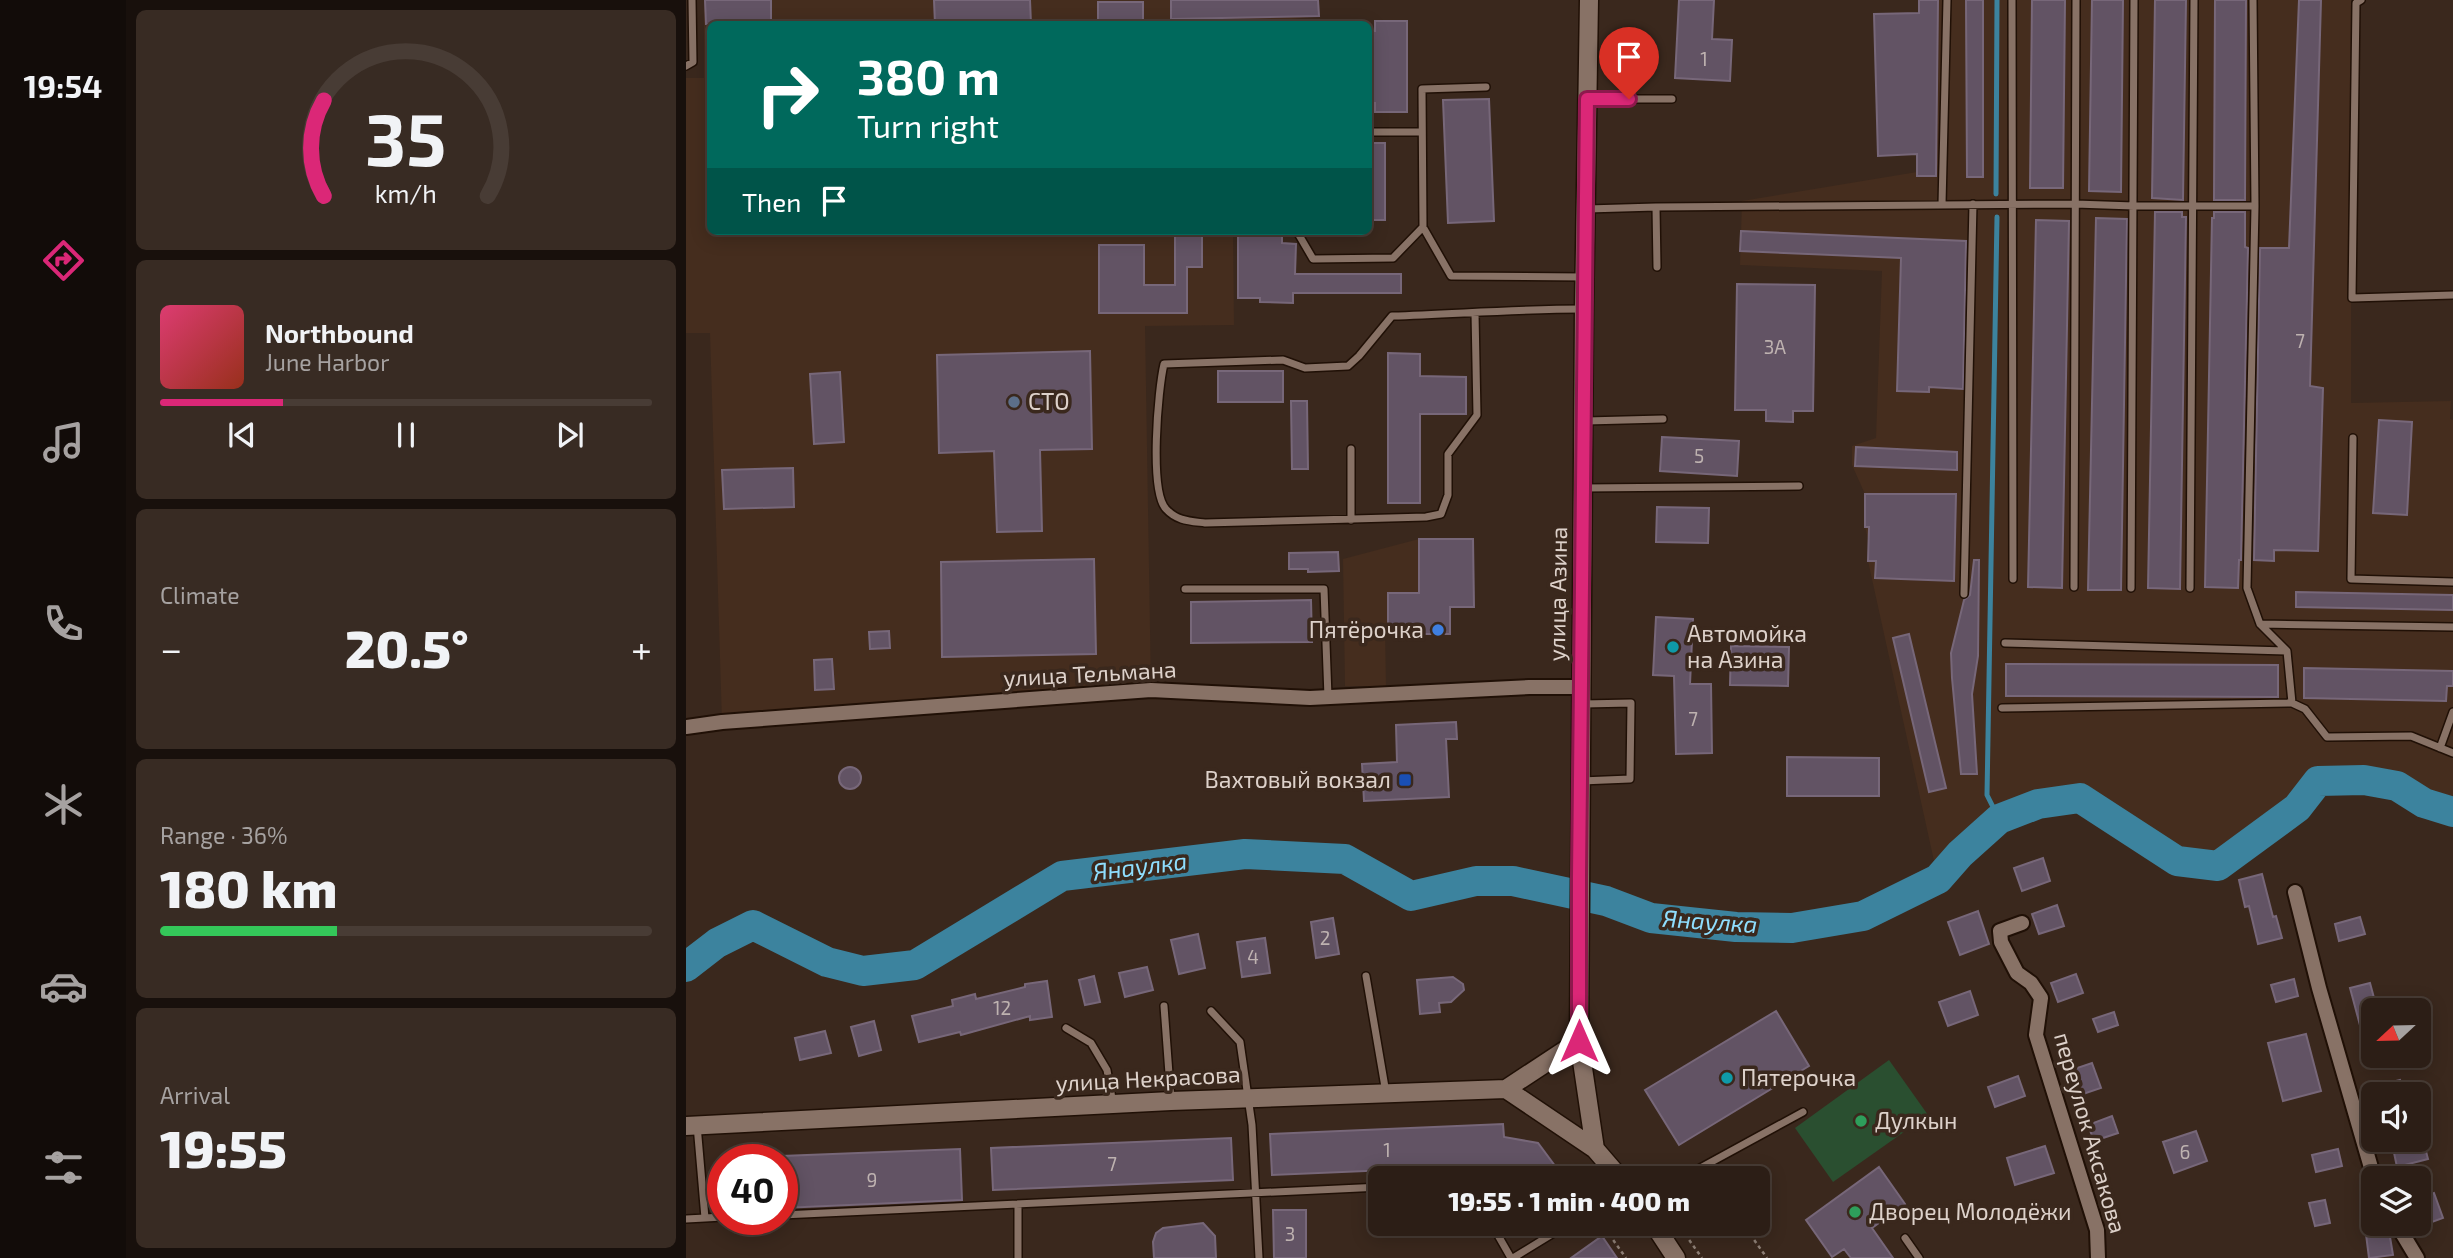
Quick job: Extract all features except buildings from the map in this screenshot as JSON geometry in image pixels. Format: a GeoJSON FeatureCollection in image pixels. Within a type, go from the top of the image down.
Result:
{"type":"FeatureCollection","features":[{"type":"Feature","properties":{"kind":"street","name":"улица Азина"},"geometry":{"type":"LineString","coordinates":[[1589,0],[1584,277],[1579,1041],[1595,1149]]}},
{"type":"Feature","properties":{"kind":"street","name":"улица Тельмана"},"geometry":{"type":"LineString","coordinates":[[686,727],[722,722],[1151,690],[1310,698],[1529,687],[1581,696]]}},
{"type":"Feature","properties":{"kind":"street"},"geometry":{"type":"LineString","coordinates":[[2295,892],[2319,989],[2371,1166]]}},
{"type":"Feature","properties":{"kind":"street","name":"переулок Аксакова"},"geometry":{"type":"LineString","coordinates":[[2022,923],[2000,931],[2001,942],[2017,972],[2031,983],[2041,998],[2036,1035],[2097,1230],[2098,1258]]}},
{"type":"Feature","properties":{"kind":"street"},"geometry":{"type":"LineString","coordinates":[[1579,1041],[1506,1089],[1595,1149],[1610,1166]]}},
{"type":"Feature","properties":{"kind":"street","name":"улица Некрасова"},"geometry":{"type":"LineString","coordinates":[[692,1126],[1171,1101],[1506,1089]]}},
{"type":"Feature","properties":{"kind":"street"},"geometry":{"type":"LineString","coordinates":[[1660,1236],[1669,1255]]}},
{"type":"Feature","properties":{"kind":"street"},"geometry":{"type":"LineString","coordinates":[[2404,1236],[2417,1258]]}},
{"type":"Feature","properties":{"kind":"lane"},"geometry":{"type":"LineString","coordinates":[[686,66],[693,62],[692,0]]}},
{"type":"Feature","properties":{"kind":"lane"},"geometry":{"type":"LineString","coordinates":[[1942,204],[1947,0]]}},
{"type":"Feature","properties":{"kind":"lane"},"geometry":{"type":"LineString","coordinates":[[2012,0],[2012,579]]}},
{"type":"Feature","properties":{"kind":"lane"},"geometry":{"type":"LineString","coordinates":[[2074,587],[2076,0]]}},
{"type":"Feature","properties":{"kind":"lane"},"geometry":{"type":"LineString","coordinates":[[2131,588],[2134,0]]}},
{"type":"Feature","properties":{"kind":"lane"},"geometry":{"type":"LineString","coordinates":[[2190,588],[2194,0]]}},
{"type":"Feature","properties":{"kind":"lane"},"geometry":{"type":"LineString","coordinates":[[2253,0],[2255,206],[2247,588],[2260,624],[2287,651],[2292,703]]}},
{"type":"Feature","properties":{"kind":"lane"},"geometry":{"type":"LineString","coordinates":[[2361,0],[2356,3],[2352,298],[2453,295]]}},
{"type":"Feature","properties":{"kind":"lane"},"geometry":{"type":"LineString","coordinates":[[1486,87],[1422,89],[1423,227],[1451,276],[1584,277]]}},
{"type":"Feature","properties":{"kind":"lane"},"geometry":{"type":"LineString","coordinates":[[1587,99],[1672,99]]}},
{"type":"Feature","properties":{"kind":"lane"},"geometry":{"type":"LineString","coordinates":[[1372,132],[1422,132]]}},
{"type":"Feature","properties":{"kind":"lane"},"geometry":{"type":"LineString","coordinates":[[1586,209],[1942,204],[2255,206]]}},
{"type":"Feature","properties":{"kind":"lane"},"geometry":{"type":"LineString","coordinates":[[1964,594],[1973,204]]}},
{"type":"Feature","properties":{"kind":"lane"},"geometry":{"type":"LineString","coordinates":[[1656,207],[1657,267]]}},
{"type":"Feature","properties":{"kind":"lane"},"geometry":{"type":"LineString","coordinates":[[1299,235],[1313,259],[1393,258],[1423,227]]}},
{"type":"Feature","properties":{"kind":"lane"},"geometry":{"type":"LineString","coordinates":[[1475,313],[1477,415],[1448,454],[1448,495],[1441,514],[1352,520],[1205,523],[1178,519],[1163,506],[1156,482],[1159,384],[1164,364],[1283,360],[1305,368],[1348,366],[1392,316],[1526,309],[1584,309]]}},
{"type":"Feature","properties":{"kind":"lane"},"geometry":{"type":"LineString","coordinates":[[1585,421],[1663,419]]}},
{"type":"Feature","properties":{"kind":"lane"},"geometry":{"type":"LineString","coordinates":[[2353,438],[2351,579],[2453,582]]}},
{"type":"Feature","properties":{"kind":"lane"},"geometry":{"type":"LineString","coordinates":[[1351,449],[1352,520]]}},
{"type":"Feature","properties":{"kind":"lane"},"geometry":{"type":"LineString","coordinates":[[1584,488],[1799,486]]}},
{"type":"Feature","properties":{"kind":"lane"},"geometry":{"type":"LineString","coordinates":[[1185,589],[1325,589],[1328,697]]}},
{"type":"Feature","properties":{"kind":"lane"},"geometry":{"type":"LineString","coordinates":[[2260,624],[2453,627]]}},
{"type":"Feature","properties":{"kind":"lane"},"geometry":{"type":"LineString","coordinates":[[2006,643],[2287,651]]}},
{"type":"Feature","properties":{"kind":"lane"},"geometry":{"type":"LineString","coordinates":[[1580,781],[1630,779],[1631,728],[1631,703],[1581,696]]}},
{"type":"Feature","properties":{"kind":"lane"},"geometry":{"type":"LineString","coordinates":[[2002,708],[2292,703],[2305,709],[2327,737],[2411,736],[2453,753]]}},
{"type":"Feature","properties":{"kind":"lane"},"geometry":{"type":"LineString","coordinates":[[2440,748],[2453,712]]}},
{"type":"Feature","properties":{"kind":"lane"},"geometry":{"type":"LineString","coordinates":[[1366,976],[1386,1094]]}},
{"type":"Feature","properties":{"kind":"lane"},"geometry":{"type":"LineString","coordinates":[[1164,1006],[1171,1101]]}},
{"type":"Feature","properties":{"kind":"lane"},"geometry":{"type":"LineString","coordinates":[[1211,1011],[1240,1042],[1250,1099],[1259,1258]]}},
{"type":"Feature","properties":{"kind":"lane"},"geometry":{"type":"LineString","coordinates":[[1066,1028],[1091,1043],[1107,1070],[1113,1105]]}},
{"type":"Feature","properties":{"kind":"lane"},"geometry":{"type":"LineString","coordinates":[[1704,1166],[1802,1112]]}},
{"type":"Feature","properties":{"kind":"lane"},"geometry":{"type":"LineString","coordinates":[[686,1219],[705,1218],[692,1126]]}},
{"type":"Feature","properties":{"kind":"lane"},"geometry":{"type":"LineString","coordinates":[[798,1214],[1368,1188]]}},
{"type":"Feature","properties":{"kind":"lane"},"geometry":{"type":"LineString","coordinates":[[1018,1206],[1018,1258]]}},
{"type":"Feature","properties":{"kind":"lane"},"geometry":{"type":"LineString","coordinates":[[1499,1236],[1512,1258],[1548,1236]]}},
{"type":"Feature","properties":{"kind":"lane"},"geometry":{"type":"LineString","coordinates":[[1905,1238],[1919,1258]]}},
{"type":"Feature","properties":{"kind":"path"},"geometry":{"type":"LineString","coordinates":[[1610,1236],[1626,1258]]}},
{"type":"Feature","properties":{"kind":"path"},"geometry":{"type":"LineString","coordinates":[[1686,1236],[1702,1258]]}},
{"type":"Feature","properties":{"kind":"path"},"geometry":{"type":"LineString","coordinates":[[1751,1236],[1767,1258]]}},
{"type":"Feature","properties":{"kind":"shaded area"},"geometry":{"type":"Polygon","coordinates":[[[704,0],[1319,0],[1319,16],[1275,21],[707,21],[707,235],[1233,235],[1234,325],[1145,326],[1151,690],[722,722],[710,333],[686,333],[686,78],[704,78],[704,0]]]}},
{"type":"Feature","properties":{"kind":"shaded area"},"geometry":{"type":"Polygon","coordinates":[[[1919,0],[2351,0],[2351,403],[2451,401],[2453,812],[2424,803],[2397,786],[2364,780],[2319,781],[2297,808],[2218,866],[2177,861],[2080,798],[2038,804],[1999,819],[1960,854],[1938,879],[1868,561],[1865,494],[1852,465],[1852,446],[1876,438],[1882,271],[1740,265],[1742,201],[1917,172],[1919,0]]]}},
{"type":"Feature","properties":{"kind":"shaded area"},"geometry":{"type":"Polygon","coordinates":[[[1419,539],[1419,607],[1385,628],[1386,686],[1345,686],[1343,559],[1419,539]]]}},
{"type":"Feature","properties":{"kind":"green space","name":"Дулкын"},"geometry":{"type":"Polygon","coordinates":[[[1889,1060],[1928,1115],[1833,1182],[1795,1128],[1889,1060]]]}},
{"type":"Feature","properties":{"kind":"waterway"},"geometry":{"type":"LineString","coordinates":[[1996,194],[1997,0]]}},
{"type":"Feature","properties":{"kind":"waterway"},"geometry":{"type":"LineString","coordinates":[[1997,217],[1987,795],[1999,819]]}},
{"type":"Feature","properties":{"kind":"waterway","name":"Янаулка"},"geometry":{"type":"LineString","coordinates":[[686,967],[717,943],[753,925],[827,962],[863,971],[915,965],[1062,876],[1245,854],[1345,859],[1411,896],[1476,881],[1513,881],[1606,901],[1651,918],[1736,927],[1792,928],[1863,916],[1938,879],[1960,854],[1999,819],[2038,804],[2080,798],[2177,861],[2218,866],[2297,808],[2318,781],[2364,780],[2397,786],[2424,803],[2453,812]]}},
{"type":"Feature","properties":{"kind":"place","name":"СТО"},"geometry":{"type":"Point","coordinates":[1014,402]}},
{"type":"Feature","properties":{"kind":"place","name":"Пятёрочка"},"geometry":{"type":"Point","coordinates":[1438,630]}},
{"type":"Feature","properties":{"kind":"place","name":"Автомойка на Азина"},"geometry":{"type":"Point","coordinates":[1673,647]}},
{"type":"Feature","properties":{"kind":"place","name":"Вахтовый вокзал"},"geometry":{"type":"Point","coordinates":[1405,780]}},
{"type":"Feature","properties":{"kind":"place","name":"Пятерочка"},"geometry":{"type":"Point","coordinates":[1727,1078]}},
{"type":"Feature","properties":{"kind":"place","name":"Дулкын"},"geometry":{"type":"Point","coordinates":[1861,1121]}},
{"type":"Feature","properties":{"kind":"place","name":"Дворец Молодёжи"},"geometry":{"type":"Point","coordinates":[1855,1212]}},
{"type":"Feature","properties":{"kind":"route"},"geometry":{"type":"LineString","coordinates":[[1579,1041],[1587,99],[1629,99]]}}]}
